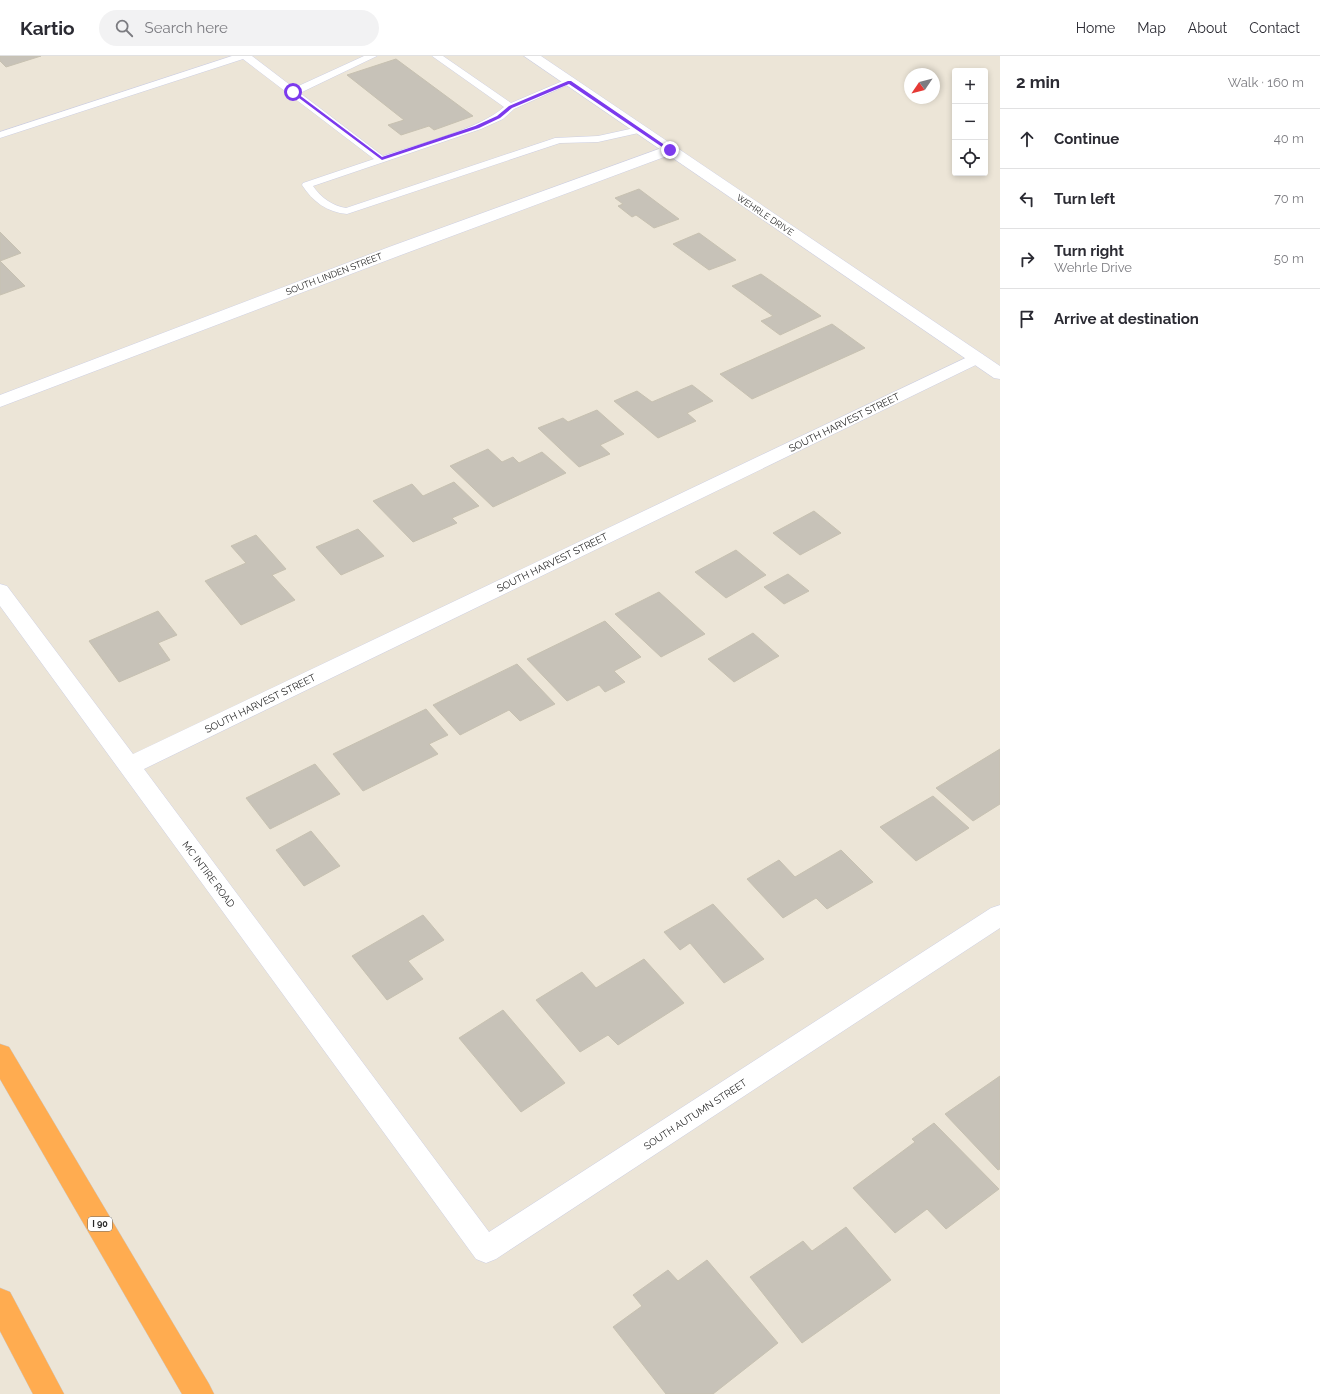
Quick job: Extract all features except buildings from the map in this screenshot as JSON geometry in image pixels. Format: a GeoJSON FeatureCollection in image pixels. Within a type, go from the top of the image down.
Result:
{"type":"FeatureCollection","features":[{"type":"Feature","properties":{"kind":"highway","name":"I 90"},"geometry":{"type":"LineString","coordinates":[[0,1055],[199,1394]]}},
{"type":"Feature","properties":{"kind":"highway"},"geometry":{"type":"LineString","coordinates":[[0,1302],[49,1394]]}},
{"type":"Feature","properties":{"kind":"street","name":"WEHRLE DRIVE"},"geometry":{"type":"LineString","coordinates":[[531,56],[1000,374]]}},
{"type":"Feature","properties":{"kind":"street","name":"SOUTH LINDEN STREET"},"geometry":{"type":"LineString","coordinates":[[0,401],[395,251],[670,150]]}},
{"type":"Feature","properties":{"kind":"street","name":"SOUTH HARVEST STREET"},"geometry":{"type":"LineString","coordinates":[[129,766],[976,358]]}},
{"type":"Feature","properties":{"kind":"street","name":"MC INTIRE ROAD"},"geometry":{"type":"LineString","coordinates":[[0,591],[418,1157]]}},
{"type":"Feature","properties":{"kind":"street","name":"SOUTH AUTUMN STREET"},"geometry":{"type":"LineString","coordinates":[[418,1157],[486,1250],[1000,915]]}},
{"type":"Feature","properties":{"kind":"lane"},"geometry":{"type":"LineString","coordinates":[[0,136],[242,56]]}},
{"type":"Feature","properties":{"kind":"lane"},"geometry":{"type":"LineString","coordinates":[[246,56],[382,159]]}},
{"type":"Feature","properties":{"kind":"lane"},"geometry":{"type":"LineString","coordinates":[[293,92],[372,56]]}},
{"type":"Feature","properties":{"kind":"lane"},"geometry":{"type":"LineString","coordinates":[[437,56],[510,107]]}},
{"type":"Feature","properties":{"kind":"lane"},"geometry":{"type":"LineString","coordinates":[[569,82],[510,107],[499,117],[477,127],[306,185],[312,194],[334,210],[347,211],[559,140],[598,139],[639,130]]}},
{"type":"Feature","properties":{"kind":"route"},"geometry":{"type":"LineString","coordinates":[[293,92],[382,159],[477,127],[499,117],[510,107],[569,82],[670,150]]}}]}
